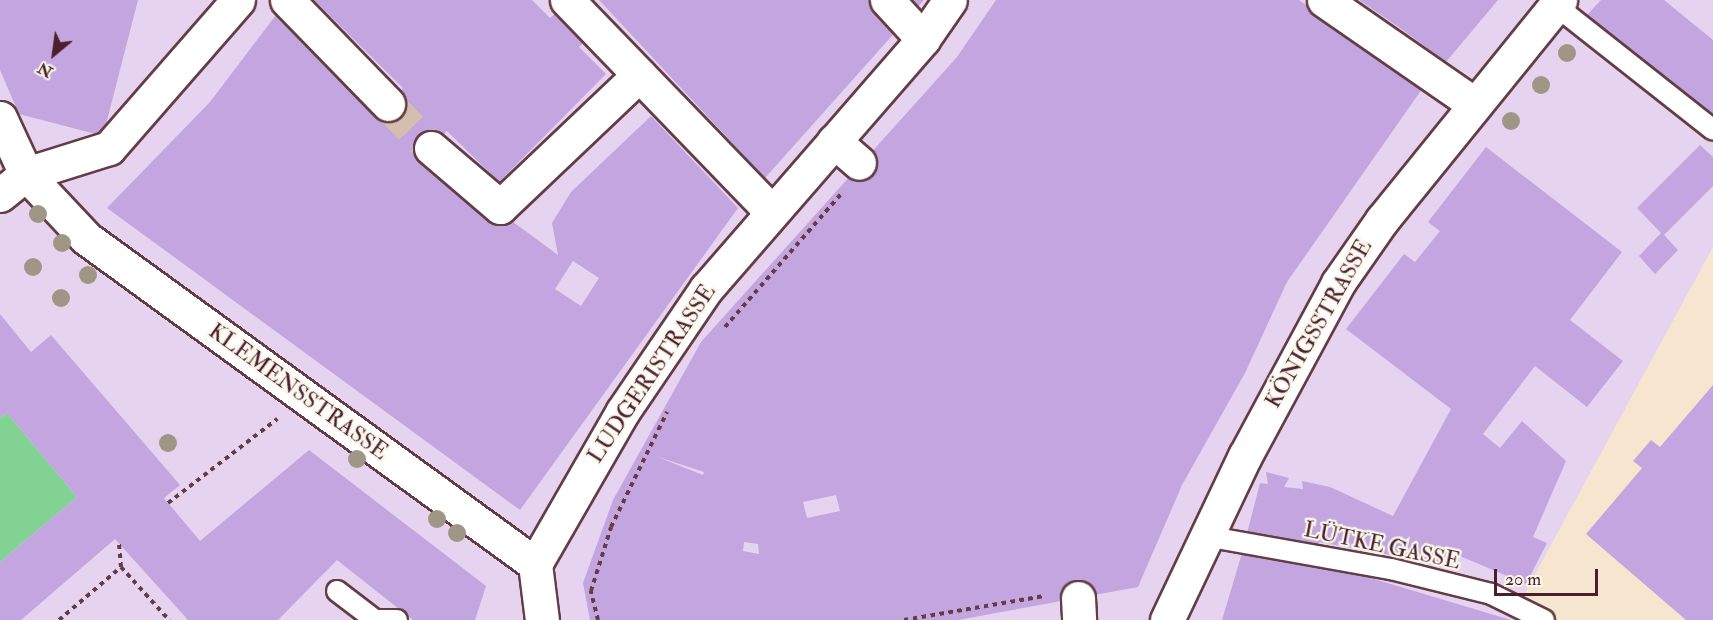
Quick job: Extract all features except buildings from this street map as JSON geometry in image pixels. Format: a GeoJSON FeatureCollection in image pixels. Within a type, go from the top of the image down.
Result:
{"type":"FeatureCollection","features":[{"type":"Feature","properties":{"kind":"street"},"geometry":{"type":"LineString","coordinates":[[0,195],[26,174],[109,148],[238,0]]}},
{"type":"Feature","properties":{"kind":"street"},"geometry":{"type":"LineString","coordinates":[[567,0],[772,212]]}},
{"type":"Feature","properties":{"kind":"street"},"geometry":{"type":"LineString","coordinates":[[887,0],[923,39]]}},
{"type":"Feature","properties":{"kind":"street","name":"LUDGERISTRASSE"},"geometry":{"type":"LineString","coordinates":[[535,564],[669,341],[772,212],[923,39],[950,0]]}},
{"type":"Feature","properties":{"kind":"street"},"geometry":{"type":"LineString","coordinates":[[1324,0],[1474,104]]}},
{"type":"Feature","properties":{"kind":"street"},"geometry":{"type":"LineString","coordinates":[[288,1],[388,104]]}},
{"type":"Feature","properties":{"kind":"street","name":"KÖNIGSSTRASSE"},"geometry":{"type":"LineString","coordinates":[[1167,620],[1205,536],[1338,284],[1474,104],[1558,3]]}},
{"type":"Feature","properties":{"kind":"street"},"geometry":{"type":"LineString","coordinates":[[431,148],[500,207],[639,75]]}},
{"type":"Feature","properties":{"kind":"street","name":"KLEMENSSTRASSE"},"geometry":{"type":"LineString","coordinates":[[0,118],[26,174],[86,238],[535,564]]}},
{"type":"Feature","properties":{"kind":"street"},"geometry":{"type":"LineString","coordinates":[[834,141],[854,175]]}},
{"type":"Feature","properties":{"kind":"street"},"geometry":{"type":"LineString","coordinates":[[535,564],[542,620]]}},
{"type":"Feature","properties":{"kind":"lane"},"geometry":{"type":"LineString","coordinates":[[1558,3],[1713,130]]}},
{"type":"Feature","properties":{"kind":"lane","name":"LÜTKE GASSE"},"geometry":{"type":"LineString","coordinates":[[1205,536],[1318,556],[1491,594],[1544,620]]}},
{"type":"Feature","properties":{"kind":"lane"},"geometry":{"type":"LineString","coordinates":[[337,591],[375,620],[397,620]]}},
{"type":"Feature","properties":{"kind":"path"},"geometry":{"type":"LineString","coordinates":[[716,337],[854,175]]}},
{"type":"Feature","properties":{"kind":"path"},"geometry":{"type":"LineString","coordinates":[[168,503],[305,397]]}},
{"type":"Feature","properties":{"kind":"path"},"geometry":{"type":"LineString","coordinates":[[598,620],[591,591],[611,527],[673,400]]}},
{"type":"Feature","properties":{"kind":"path"},"geometry":{"type":"LineString","coordinates":[[119,544],[121,567],[169,620]]}},
{"type":"Feature","properties":{"kind":"path"},"geometry":{"type":"LineString","coordinates":[[59,620],[121,567]]}},
{"type":"Feature","properties":{"kind":"path"},"geometry":{"type":"LineString","coordinates":[[904,620],[1070,604]]}},
{"type":"Feature","properties":{"kind":"shaded area"},"geometry":{"type":"Polygon","coordinates":[[[0,0],[1713,0],[1713,247],[1513,615],[1522,620],[0,620],[0,0]]]}},
{"type":"Feature","properties":{"kind":"green space"},"geometry":{"type":"Polygon","coordinates":[[[7,413],[77,497],[0,562],[0,418],[7,413]]]}},
{"type":"Feature","properties":{"kind":"tunnel"},"geometry":{"type":"LineString","coordinates":[[388,104],[431,148]]}}]}
